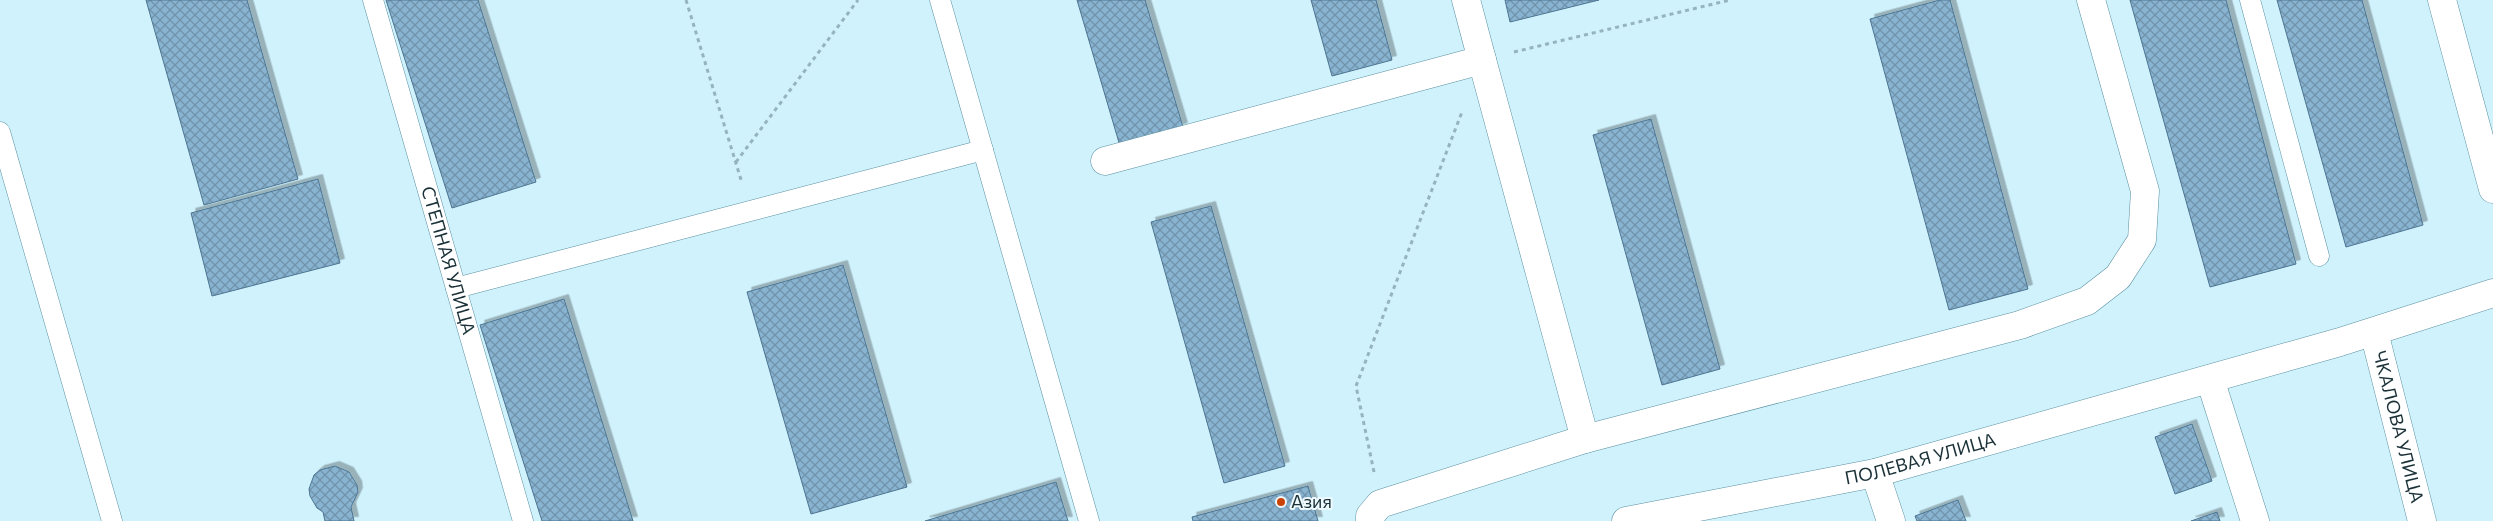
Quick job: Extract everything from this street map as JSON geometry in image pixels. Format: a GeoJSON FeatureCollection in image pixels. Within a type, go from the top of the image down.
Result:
{"type":"FeatureCollection","features":[{"type":"Feature","properties":{"kind":"street"},"geometry":{"type":"LineString","coordinates":[[1466,0],[1585,439]]}},
{"type":"Feature","properties":{"kind":"street"},"geometry":{"type":"LineString","coordinates":[[1375,512],[1585,439],[2020,325],[2087,301],[2118,277],[2142,240],[2145,191],[2090,0]]}},
{"type":"Feature","properties":{"kind":"street"},"geometry":{"type":"LineString","coordinates":[[2442,0],[2493,188]]}},
{"type":"Feature","properties":{"kind":"street"},"geometry":{"type":"LineString","coordinates":[[1105,161],[1482,60]]}},
{"type":"Feature","properties":{"kind":"street","name":"ПОЛЕВАЯ УЛИЦА"},"geometry":{"type":"LineString","coordinates":[[1628,521],[1875,473],[2374,332],[2493,294]]}},
{"type":"Feature","properties":{"kind":"street","name":"ЧКАЛОВА УЛИЦА"},"geometry":{"type":"LineString","coordinates":[[2374,332],[2422,521]]}},
{"type":"Feature","properties":{"kind":"street"},"geometry":{"type":"LineString","coordinates":[[2210,378],[2255,521]]}},
{"type":"Feature","properties":{"kind":"street"},"geometry":{"type":"LineString","coordinates":[[1875,473],[1891,521]]}},
{"type":"Feature","properties":{"kind":"lane","name":"СТЕПНАЯ УЛИЦА"},"geometry":{"type":"LineString","coordinates":[[373,0],[523,521]]}},
{"type":"Feature","properties":{"kind":"lane"},"geometry":{"type":"LineString","coordinates":[[940,0],[1089,521]]}},
{"type":"Feature","properties":{"kind":"lane"},"geometry":{"type":"LineString","coordinates":[[2250,0],[2319,256]]}},
{"type":"Feature","properties":{"kind":"lane"},"geometry":{"type":"LineString","coordinates":[[0,132],[112,521]]}},
{"type":"Feature","properties":{"kind":"lane"},"geometry":{"type":"LineString","coordinates":[[456,288],[983,150]]}},
{"type":"Feature","properties":{"kind":"path"},"geometry":{"type":"LineString","coordinates":[[686,0],[751,211]]}},
{"type":"Feature","properties":{"kind":"path"},"geometry":{"type":"LineString","coordinates":[[736,162],[858,0]]}},
{"type":"Feature","properties":{"kind":"path"},"geometry":{"type":"LineString","coordinates":[[1482,60],[1730,0]]}},
{"type":"Feature","properties":{"kind":"path"},"geometry":{"type":"LineString","coordinates":[[1375,512],[1356,386],[1464,106]]}},
{"type":"Feature","properties":{"kind":"building"},"geometry":{"type":"Polygon","coordinates":[[[146,0],[247,0],[298,179],[204,205],[146,0]]]}},
{"type":"Feature","properties":{"kind":"building"},"geometry":{"type":"Polygon","coordinates":[[[386,0],[478,0],[536,182],[452,208],[386,0]]]}},
{"type":"Feature","properties":{"kind":"building"},"geometry":{"type":"Polygon","coordinates":[[[1077,0],[1145,0],[1183,127],[1120,146],[1077,0]]]}},
{"type":"Feature","properties":{"kind":"building"},"geometry":{"type":"Polygon","coordinates":[[[1311,0],[1376,0],[1392,60],[1332,76],[1311,0]]]}},
{"type":"Feature","properties":{"kind":"building"},"geometry":{"type":"Polygon","coordinates":[[[1505,0],[1599,0],[1510,22],[1505,0]]]}},
{"type":"Feature","properties":{"kind":"building"},"geometry":{"type":"Polygon","coordinates":[[[1940,0],[1950,0],[2028,289],[1949,310],[1870,19],[1940,0]]]}},
{"type":"Feature","properties":{"kind":"building"},"geometry":{"type":"Polygon","coordinates":[[[2130,0],[2226,0],[2296,264],[2210,287],[2130,0]]]}},
{"type":"Feature","properties":{"kind":"building"},"geometry":{"type":"Polygon","coordinates":[[[2277,0],[2362,0],[2423,225],[2346,247],[2277,0]]]}},
{"type":"Feature","properties":{"kind":"building"},"geometry":{"type":"Polygon","coordinates":[[[1651,119],[1720,369],[1662,385],[1593,135],[1651,119]]]}},
{"type":"Feature","properties":{"kind":"building"},"geometry":{"type":"Polygon","coordinates":[[[318,179],[340,263],[212,296],[191,213],[318,179]]]}},
{"type":"Feature","properties":{"kind":"building"},"geometry":{"type":"Polygon","coordinates":[[[1211,206],[1285,466],[1224,483],[1151,222],[1211,206]]]}},
{"type":"Feature","properties":{"kind":"building"},"geometry":{"type":"Polygon","coordinates":[[[843,265],[907,487],[811,514],[747,292],[843,265]]]}},
{"type":"Feature","properties":{"kind":"building"},"geometry":{"type":"Polygon","coordinates":[[[564,299],[633,521],[542,521],[480,325],[564,299]]]}},
{"type":"Feature","properties":{"kind":"building"},"geometry":{"type":"Polygon","coordinates":[[[2192,424],[2212,481],[2175,494],[2155,437],[2192,424]]]}},
{"type":"Feature","properties":{"kind":"building"},"geometry":{"type":"Polygon","coordinates":[[[335,466],[349,472],[357,485],[358,492],[351,507],[354,521],[325,521],[323,512],[317,508],[310,496],[309,489],[314,475],[320,470],[335,466]]]}},
{"type":"Feature","properties":{"kind":"building"},"geometry":{"type":"Polygon","coordinates":[[[1056,482],[1068,521],[925,521],[1056,482]]]}},
{"type":"Feature","properties":{"kind":"building","name":"Азия"},"geometry":{"type":"Polygon","coordinates":[[[1308,486],[1318,521],[1193,521],[1192,517],[1308,486]]]}},
{"type":"Feature","properties":{"kind":"building"},"geometry":{"type":"Polygon","coordinates":[[[1958,500],[1966,521],[1917,521],[1915,516],[1958,500]]]}},
{"type":"Feature","properties":{"kind":"building"},"geometry":{"type":"Polygon","coordinates":[[[2217,512],[2220,521],[2191,521],[2217,512]]]}},
{"type":"Feature","properties":{"kind":"place","name":"Азия"},"geometry":{"type":"Point","coordinates":[1281,502]}}]}
